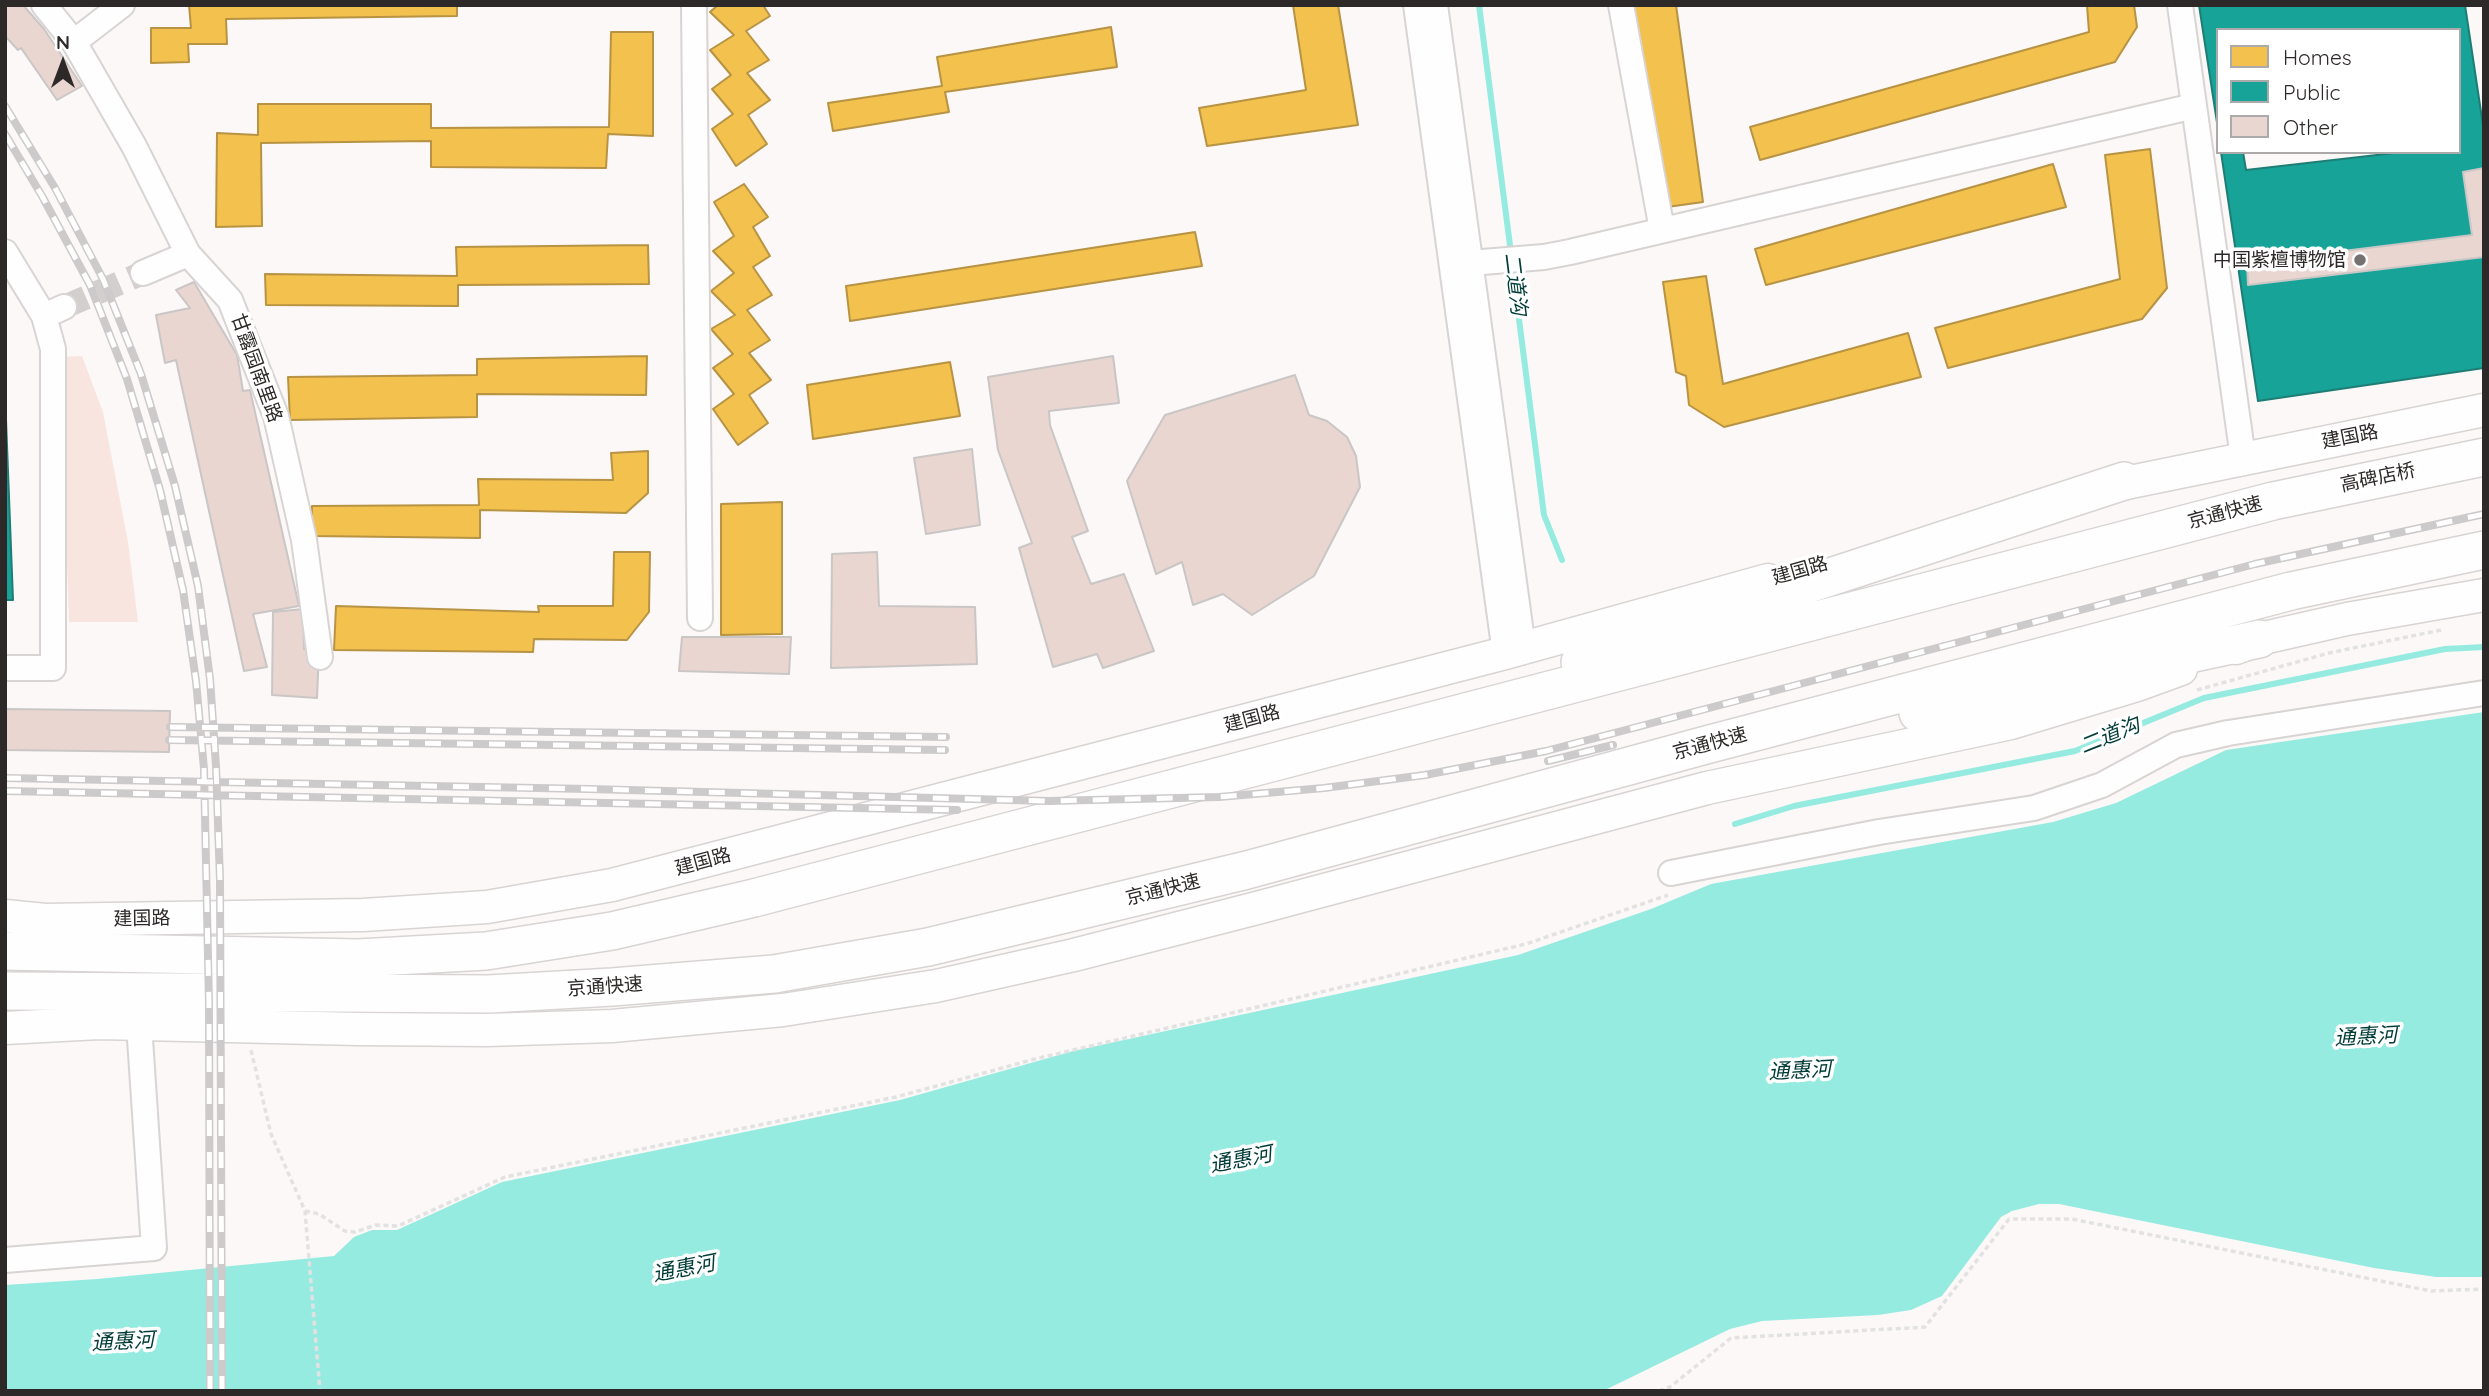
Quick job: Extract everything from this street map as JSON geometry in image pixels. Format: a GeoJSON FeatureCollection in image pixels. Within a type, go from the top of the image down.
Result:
{"type":"FeatureCollection","features":[{"type":"Feature","properties":{"kind":"highway","name":"高碑店桥"},"geometry":{"type":"LineString","coordinates":[[2273,501],[2484,457]]}},
{"type":"Feature","properties":{"kind":"highway"},"geometry":{"type":"LineString","coordinates":[[1441,719],[1616,647],[2124,481]]}},
{"type":"Feature","properties":{"kind":"highway","name":"京通快速"},"geometry":{"type":"LineString","coordinates":[[5,951],[358,958],[486,951],[612,931],[754,898],[2273,501]]}},
{"type":"Feature","properties":{"kind":"highway","name":"京通快速"},"geometry":{"type":"LineString","coordinates":[[5,991],[489,994],[774,974],[928,947],[1247,870],[1706,745],[2291,591],[2484,550]]}},
{"type":"Feature","properties":{"kind":"highway"},"geometry":{"type":"LineString","coordinates":[[1706,745],[1904,716],[2259,639]]}},
{"type":"Feature","properties":{"kind":"main road","name":"建国路"},"geometry":{"type":"LineString","coordinates":[[5,916],[45,920],[363,915],[487,906],[612,885],[1514,651],[2124,481],[2484,410]]}},
{"type":"Feature","properties":{"kind":"main road"},"geometry":{"type":"LineString","coordinates":[[5,1028],[99,1023],[487,1030],[612,1026],[783,1010],[936,986],[1074,955],[1707,788],[2011,723],[2137,685],[2259,639],[2347,619],[2484,595]]}},
{"type":"Feature","properties":{"kind":"main road"},"geometry":{"type":"LineString","coordinates":[[721,1016],[862,972],[928,947]]}},
{"type":"Feature","properties":{"kind":"street","name":"甘露园南里路"},"geometry":{"type":"LineString","coordinates":[[44,5],[74,42],[134,146],[188,254],[230,300],[276,416],[304,540],[320,657]]}},
{"type":"Feature","properties":{"kind":"street"},"geometry":{"type":"LineString","coordinates":[[74,42],[122,5]]}},
{"type":"Feature","properties":{"kind":"street"},"geometry":{"type":"LineString","coordinates":[[694,5],[700,618]]}},
{"type":"Feature","properties":{"kind":"street"},"geometry":{"type":"LineString","coordinates":[[1416,5],[1514,651]]}},
{"type":"Feature","properties":{"kind":"street"},"geometry":{"type":"LineString","coordinates":[[1435,5],[1470,263],[1514,651]]}},
{"type":"Feature","properties":{"kind":"street"},"geometry":{"type":"LineString","coordinates":[[1621,5],[1662,230]]}},
{"type":"Feature","properties":{"kind":"street"},"geometry":{"type":"LineString","coordinates":[[2180,5],[2243,458]]}},
{"type":"Feature","properties":{"kind":"street"},"geometry":{"type":"LineString","coordinates":[[1470,263],[1544,257],[2194,106]]}},
{"type":"Feature","properties":{"kind":"street"},"geometry":{"type":"LineString","coordinates":[[5,252],[54,312],[53,668],[5,668]]}},
{"type":"Feature","properties":{"kind":"street"},"geometry":{"type":"LineString","coordinates":[[143,273],[188,254]]}},
{"type":"Feature","properties":{"kind":"street"},"geometry":{"type":"LineString","coordinates":[[1683,870],[1879,832],[2034,808],[2102,785],[2176,745],[2228,733],[2484,693]]}},
{"type":"Feature","properties":{"kind":"street"},"geometry":{"type":"LineString","coordinates":[[5,1260],[154,1248],[139,1024]]}},
{"type":"Feature","properties":{"kind":"path"},"geometry":{"type":"LineString","coordinates":[[305,1211],[319,1214],[345,1231],[355,1232],[376,1225],[398,1226],[505,1177],[896,1097],[1035,1059],[1525,944],[1660,899],[1685,887],[1683,870]]}},
{"type":"Feature","properties":{"kind":"path"},"geometry":{"type":"LineString","coordinates":[[250,1046],[271,1133],[305,1211],[320,1391]]}},
{"type":"Feature","properties":{"kind":"path"},"geometry":{"type":"LineString","coordinates":[[1659,1391],[1670,1387],[1731,1338],[1925,1327],[2009,1219],[2072,1219],[2431,1291],[2484,1289]]}},
{"type":"Feature","properties":{"kind":"shaded area"},"geometry":{"type":"Polygon","coordinates":[[[82,356],[103,412],[128,542],[138,622],[69,622],[60,357],[82,356]]]}},
{"type":"Feature","properties":{"kind":"water","name":"通惠河"},"geometry":{"type":"Polygon","coordinates":[[[2484,712],[2484,1277],[2436,1277],[2374,1268],[2059,1204],[2039,1204],[2012,1211],[2001,1217],[1942,1296],[1911,1310],[1878,1315],[1762,1321],[1730,1329],[1603,1391],[5,1391],[5,1285],[97,1279],[334,1256],[354,1237],[372,1230],[397,1230],[502,1182],[900,1100],[1073,1051],[1518,955],[1651,909],[1711,884],[2053,822],[2116,803],[2226,750],[2484,712]]]}},
{"type":"Feature","properties":{"kind":"building: Homes"},"geometry":{"type":"Polygon","coordinates":[[[189,5],[457,5],[457,16],[226,19],[227,44],[188,44],[189,62],[151,63],[151,28],[191,28],[189,5]]]}},
{"type":"Feature","properties":{"kind":"building: Homes"},"geometry":{"type":"Polygon","coordinates":[[[718,5],[763,5],[770,16],[746,31],[769,60],[747,73],[770,100],[748,115],[767,144],[736,166],[712,129],[733,114],[712,89],[731,75],[710,50],[734,35],[710,12],[718,5]]]}},
{"type":"Feature","properties":{"kind":"building: Homes"},"geometry":{"type":"Polygon","coordinates":[[[1293,5],[1338,5],[1358,125],[1207,146],[1199,108],[1306,90],[1293,5]]]}},
{"type":"Feature","properties":{"kind":"building: Homes"},"geometry":{"type":"Polygon","coordinates":[[[1628,5],[1676,5],[1703,202],[1660,208],[1628,5]]]}},
{"type":"Feature","properties":{"kind":"building: Homes"},"geometry":{"type":"Polygon","coordinates":[[[2087,5],[2134,5],[2137,27],[2115,62],[1760,160],[1750,127],[2089,32],[2087,5]]]}},
{"type":"Feature","properties":{"kind":"building: Homes"},"geometry":{"type":"Polygon","coordinates":[[[1111,27],[1117,67],[945,92],[949,112],[833,131],[828,103],[942,86],[937,57],[1111,27]]]}},
{"type":"Feature","properties":{"kind":"building: Homes"},"geometry":{"type":"Polygon","coordinates":[[[611,32],[653,32],[653,136],[608,134],[606,168],[431,167],[431,141],[261,143],[262,226],[216,227],[217,133],[258,135],[258,104],[431,104],[431,128],[609,127],[611,32]]]}},
{"type":"Feature","properties":{"kind":"building: Homes"},"geometry":{"type":"Polygon","coordinates":[[[2150,149],[2167,288],[2142,319],[1948,368],[1935,328],[2120,279],[2105,155],[2150,149]]]}},
{"type":"Feature","properties":{"kind":"building: Homes"},"geometry":{"type":"Polygon","coordinates":[[[2053,164],[2066,207],[1766,285],[1755,249],[2053,164]]]}},
{"type":"Feature","properties":{"kind":"building: Homes"},"geometry":{"type":"Polygon","coordinates":[[[744,184],[768,217],[753,227],[770,256],[753,267],[772,295],[747,310],[770,340],[749,353],[771,380],[749,395],[768,423],[738,445],[713,409],[734,394],[713,368],[733,354],[711,329],[735,315],[711,291],[734,273],[713,251],[734,236],[714,202],[744,184]]]}},
{"type":"Feature","properties":{"kind":"building: Homes"},"geometry":{"type":"Polygon","coordinates":[[[1195,232],[1202,266],[850,321],[846,286],[1195,232]]]}},
{"type":"Feature","properties":{"kind":"building: Homes"},"geometry":{"type":"Polygon","coordinates":[[[648,245],[649,284],[458,285],[458,306],[266,305],[265,274],[457,276],[456,247],[648,245]]]}},
{"type":"Feature","properties":{"kind":"building: Homes"},"geometry":{"type":"Polygon","coordinates":[[[1706,276],[1723,384],[1908,333],[1921,377],[1724,427],[1689,405],[1686,376],[1676,372],[1663,282],[1706,276]]]}},
{"type":"Feature","properties":{"kind":"building: Homes"},"geometry":{"type":"Polygon","coordinates":[[[647,356],[646,395],[477,394],[477,417],[290,420],[288,377],[477,375],[477,359],[647,356]]]}},
{"type":"Feature","properties":{"kind":"building: Homes"},"geometry":{"type":"Polygon","coordinates":[[[950,362],[960,416],[813,439],[807,385],[950,362]]]}},
{"type":"Feature","properties":{"kind":"building: Homes"},"geometry":{"type":"Polygon","coordinates":[[[648,451],[648,493],[626,513],[480,510],[480,538],[311,536],[312,506],[479,505],[478,479],[613,480],[611,453],[648,451]]]}},
{"type":"Feature","properties":{"kind":"building: Homes"},"geometry":{"type":"Polygon","coordinates":[[[782,502],[782,634],[721,635],[721,504],[782,502]]]}},
{"type":"Feature","properties":{"kind":"building: Homes"},"geometry":{"type":"Polygon","coordinates":[[[614,552],[650,552],[649,612],[627,640],[534,639],[533,652],[334,650],[336,606],[539,612],[538,606],[613,606],[614,552]]]}},
{"type":"Feature","properties":{"kind":"building: Public","name":"中国紫檀博物馆"},"geometry":{"type":"Polygon","coordinates":[[[2199,5],[2465,5],[2484,132],[2484,368],[2258,401],[2221,154],[2461,154],[2461,28],[2216,28],[2216,116],[2199,5]]]}},
{"type":"Feature","properties":{"kind":"building: Public"},"geometry":{"type":"Polygon","coordinates":[[[2243,154],[2386,154],[2246,170],[2243,154]]]}},
{"type":"Feature","properties":{"kind":"building: Public"},"geometry":{"type":"Polygon","coordinates":[[[5,394],[13,600],[5,600],[5,394]]]}},
{"type":"Feature","properties":{"kind":"building: Other"},"geometry":{"type":"Polygon","coordinates":[[[5,5],[23,5],[44,29],[82,86],[57,100],[21,48],[18,50],[5,36],[5,5]]]}},
{"type":"Feature","properties":{"kind":"building: Other"},"geometry":{"type":"Polygon","coordinates":[[[2484,168],[2484,257],[2248,285],[2247,263],[2472,235],[2463,172],[2484,168]]]}},
{"type":"Feature","properties":{"kind":"building: Other"},"geometry":{"type":"Polygon","coordinates":[[[194,282],[237,355],[243,391],[250,390],[299,606],[253,614],[267,667],[244,671],[176,360],[165,363],[156,315],[190,308],[176,290],[194,282]]]}},
{"type":"Feature","properties":{"kind":"building: Other"},"geometry":{"type":"Polygon","coordinates":[[[1113,356],[1119,403],[1049,411],[1050,425],[1088,531],[1072,537],[1091,584],[1124,574],[1154,651],[1103,668],[1097,654],[1053,667],[1019,548],[1032,543],[998,450],[988,377],[1113,356]]]}},
{"type":"Feature","properties":{"kind":"building: Other"},"geometry":{"type":"Polygon","coordinates":[[[1295,375],[1309,415],[1327,421],[1347,437],[1356,456],[1360,487],[1314,576],[1252,615],[1223,594],[1193,605],[1182,562],[1156,574],[1127,481],[1165,415],[1295,375]]]}},
{"type":"Feature","properties":{"kind":"building: Other"},"geometry":{"type":"Polygon","coordinates":[[[972,449],[980,525],[926,534],[914,458],[972,449]]]}},
{"type":"Feature","properties":{"kind":"building: Other"},"geometry":{"type":"Polygon","coordinates":[[[877,552],[879,606],[975,607],[977,664],[831,668],[832,554],[877,552]]]}},
{"type":"Feature","properties":{"kind":"building: Other"},"geometry":{"type":"Polygon","coordinates":[[[303,609],[304,649],[319,650],[317,698],[272,695],[273,612],[303,609]]]}},
{"type":"Feature","properties":{"kind":"building: Other"},"geometry":{"type":"Polygon","coordinates":[[[682,637],[791,637],[789,674],[679,671],[682,637]]]}},
{"type":"Feature","properties":{"kind":"building: Other"},"geometry":{"type":"Polygon","coordinates":[[[5,709],[170,711],[169,752],[5,750],[5,709]]]}},
{"type":"Feature","properties":{"kind":"waterway","name":"二道沟"},"geometry":{"type":"LineString","coordinates":[[1479,5],[1511,253]]}},
{"type":"Feature","properties":{"kind":"waterway","name":"二道沟"},"geometry":{"type":"LineString","coordinates":[[1512,264],[1544,515],[1562,560]]}},
{"type":"Feature","properties":{"kind":"waterway","name":"二道沟"},"geometry":{"type":"LineString","coordinates":[[1735,824],[1794,806],[2075,751],[2204,698],[2445,649],[2484,647]]}},
{"type":"Feature","properties":{"kind":"tunnel"},"geometry":{"type":"LineString","coordinates":[[64,307],[143,273]]}},
{"type":"Feature","properties":{"kind":"railway"},"geometry":{"type":"LineString","coordinates":[[5,106],[55,188],[103,279],[141,374],[175,486],[198,586],[210,679],[220,880],[222,1391]]}},
{"type":"Feature","properties":{"kind":"railway"},"geometry":{"type":"LineString","coordinates":[[5,134],[90,285],[127,379],[160,490],[183,590],[196,681],[204,769],[209,1004],[210,1391]]}},
{"type":"Feature","properties":{"kind":"railway"},"geometry":{"type":"LineString","coordinates":[[5,778],[1049,801],[1219,797],[1324,788],[1425,775],[1546,751],[2255,564],[2484,514]]}},
{"type":"Feature","properties":{"kind":"railway"},"geometry":{"type":"LineString","coordinates":[[170,727],[946,737]]}},
{"type":"Feature","properties":{"kind":"railway"},"geometry":{"type":"LineString","coordinates":[[169,740],[945,750]]}},
{"type":"Feature","properties":{"kind":"railway"},"geometry":{"type":"LineString","coordinates":[[1548,761],[1613,745]]}},
{"type":"Feature","properties":{"kind":"railway"},"geometry":{"type":"LineString","coordinates":[[5,791],[957,810]]}},
{"type":"Feature","properties":{"kind":"place","name":"中国紫檀博物馆"},"geometry":{"type":"Point","coordinates":[2360,260]}}]}
